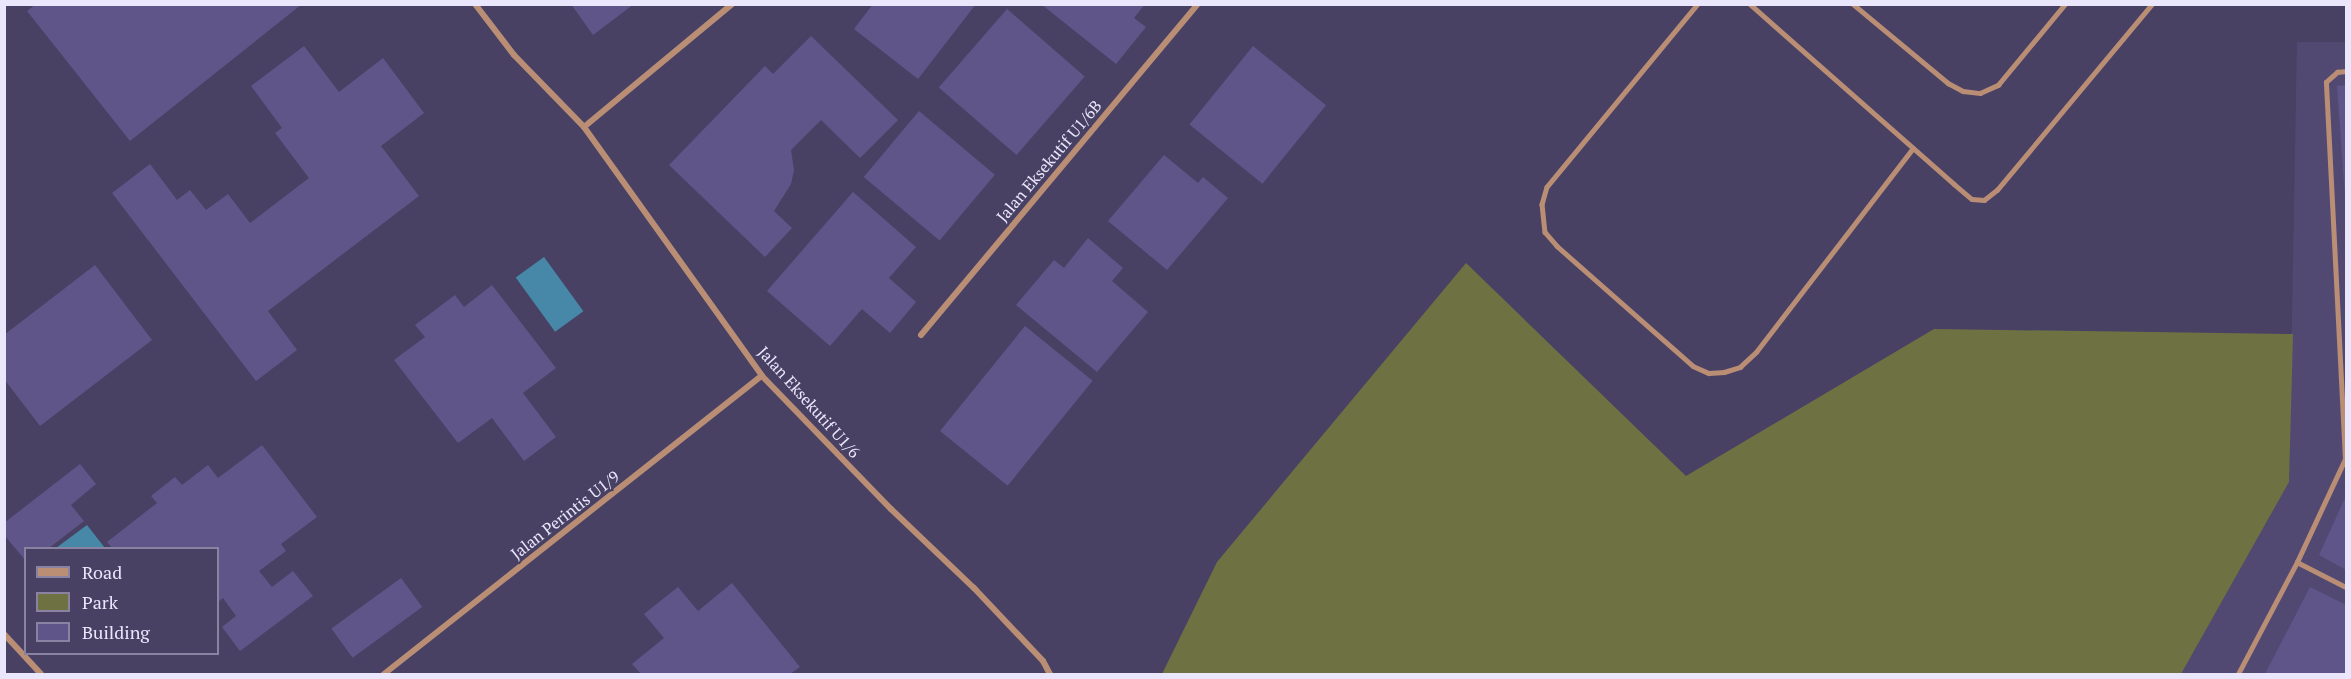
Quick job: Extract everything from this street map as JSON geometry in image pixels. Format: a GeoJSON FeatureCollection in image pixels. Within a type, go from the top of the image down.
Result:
{"type":"FeatureCollection","features":[{"type":"Feature","properties":{"kind":"street","name":"Jalan Eksekutif U1/6"},"geometry":{"type":"LineString","coordinates":[[475,4],[514,55],[584,127],[762,375],[891,509],[974,588],[1043,661],[1050,675]]}},
{"type":"Feature","properties":{"kind":"street"},"geometry":{"type":"LineString","coordinates":[[584,127],[732,4]]}},
{"type":"Feature","properties":{"kind":"street","name":"Jalan Eksekutif U1/6B"},"geometry":{"type":"LineString","coordinates":[[921,335],[1198,4]]}},
{"type":"Feature","properties":{"kind":"street","name":"Jalan Perintis U1/9"},"geometry":{"type":"LineString","coordinates":[[384,675],[762,375]]}},
{"type":"Feature","properties":{"kind":"street"},"geometry":{"type":"LineString","coordinates":[[4,634],[41,675]]}},
{"type":"Feature","properties":{"kind":"lane"},"geometry":{"type":"LineString","coordinates":[[1698,4],[1547,187],[1542,204],[1545,232],[1557,246],[1694,366],[1709,373],[1724,372],[1740,366],[1756,352],[1912,148]]}},
{"type":"Feature","properties":{"kind":"lane"},"geometry":{"type":"LineString","coordinates":[[1750,4],[1972,199],[1984,200],[1997,190],[2152,4]]}},
{"type":"Feature","properties":{"kind":"lane"},"geometry":{"type":"LineString","coordinates":[[1853,4],[1948,83],[1963,91],[1980,93],[1998,85],[2065,4]]}},
{"type":"Feature","properties":{"kind":"lane"},"geometry":{"type":"LineString","coordinates":[[2238,675],[2297,562],[2345,459],[2326,82],[2337,72],[2346,71]]}},
{"type":"Feature","properties":{"kind":"lane"},"geometry":{"type":"LineString","coordinates":[[2297,562],[2346,586]]}},
{"type":"Feature","properties":{"kind":"shaded area"},"geometry":{"type":"Polygon","coordinates":[[[2297,42],[2346,42],[2346,674],[2181,674],[2289,482],[2297,42]]]}},
{"type":"Feature","properties":{"kind":"green space"},"geometry":{"type":"Polygon","coordinates":[[[1466,263],[1686,476],[1934,329],[2293,334],[2289,482],[2181,674],[1162,674],[1217,562],[1466,263]]]}},
{"type":"Feature","properties":{"kind":"water"},"geometry":{"type":"Polygon","coordinates":[[[544,257],[583,311],[555,332],[516,278],[544,257]]]}},
{"type":"Feature","properties":{"kind":"water"},"geometry":{"type":"Polygon","coordinates":[[[87,525],[104,547],[57,547],[87,525]]]}},
{"type":"Feature","properties":{"kind":"building"},"geometry":{"type":"Polygon","coordinates":[[[36,4],[302,4],[130,141],[27,11],[36,4]]]}},
{"type":"Feature","properties":{"kind":"building"},"geometry":{"type":"Polygon","coordinates":[[[571,4],[634,4],[593,35],[571,4]]]}},
{"type":"Feature","properties":{"kind":"building"},"geometry":{"type":"Polygon","coordinates":[[[873,4],[976,4],[918,79],[854,29],[873,4]]]}},
{"type":"Feature","properties":{"kind":"building"},"geometry":{"type":"Polygon","coordinates":[[[1041,4],[1145,4],[1134,18],[1146,27],[1116,64],[1041,4]]]}},
{"type":"Feature","properties":{"kind":"building"},"geometry":{"type":"Polygon","coordinates":[[[1007,9],[1085,77],[1017,155],[939,87],[1007,9]]]}},
{"type":"Feature","properties":{"kind":"building"},"geometry":{"type":"Polygon","coordinates":[[[811,36],[898,120],[860,158],[821,120],[791,150],[794,170],[791,184],[774,211],[792,228],[765,257],[669,165],[765,66],[773,74],[811,36]]]}},
{"type":"Feature","properties":{"kind":"building"},"geometry":{"type":"Polygon","coordinates":[[[304,46],[339,92],[383,58],[424,113],[381,146],[419,196],[268,311],[297,350],[256,381],[112,193],[150,164],[177,200],[190,190],[206,210],[228,194],[250,223],[309,178],[275,133],[282,128],[251,86],[304,46]]]}},
{"type":"Feature","properties":{"kind":"building"},"geometry":{"type":"Polygon","coordinates":[[[1253,46],[1326,105],[1262,184],[1189,124],[1253,46]]]}},
{"type":"Feature","properties":{"kind":"building"},"geometry":{"type":"Polygon","coordinates":[[[2346,85],[2346,197],[2345,197],[2337,86],[2346,85]]]}},
{"type":"Feature","properties":{"kind":"building"},"geometry":{"type":"Polygon","coordinates":[[[919,111],[995,175],[940,241],[864,177],[919,111]]]}},
{"type":"Feature","properties":{"kind":"building"},"geometry":{"type":"Polygon","coordinates":[[[1164,155],[1198,183],[1203,177],[1228,198],[1167,270],[1108,221],[1164,155]]]}},
{"type":"Feature","properties":{"kind":"building"},"geometry":{"type":"Polygon","coordinates":[[[853,192],[916,247],[889,278],[916,302],[890,333],[862,309],[830,346],[767,291],[853,192]]]}},
{"type":"Feature","properties":{"kind":"building"},"geometry":{"type":"Polygon","coordinates":[[[1088,238],[1123,268],[1112,281],[1148,312],[1097,372],[1016,305],[1054,260],[1064,268],[1088,238]]]}},
{"type":"Feature","properties":{"kind":"building"},"geometry":{"type":"Polygon","coordinates":[[[95,265],[152,340],[40,426],[4,379],[4,335],[95,265]]]}},
{"type":"Feature","properties":{"kind":"building"},"geometry":{"type":"Polygon","coordinates":[[[492,285],[556,368],[523,393],[556,437],[524,461],[492,418],[458,443],[394,360],[425,337],[415,325],[455,295],[464,307],[492,285]]]}},
{"type":"Feature","properties":{"kind":"building"},"geometry":{"type":"Polygon","coordinates":[[[1025,326],[1093,381],[1008,486],[940,431],[1025,326]]]}},
{"type":"Feature","properties":{"kind":"building"},"geometry":{"type":"Polygon","coordinates":[[[262,445],[317,517],[281,544],[286,551],[259,571],[272,587],[293,571],[313,596],[240,651],[222,627],[236,616],[223,598],[219,601],[219,547],[111,547],[107,542],[157,503],[151,496],[175,477],[182,485],[208,465],[218,478],[262,445]]]}},
{"type":"Feature","properties":{"kind":"building"},"geometry":{"type":"Polygon","coordinates":[[[80,464],[96,484],[71,505],[84,521],[50,547],[24,547],[24,559],[4,535],[4,523],[80,464]]]}},
{"type":"Feature","properties":{"kind":"building"},"geometry":{"type":"Polygon","coordinates":[[[2346,496],[2346,570],[2319,555],[2346,496]]]}},
{"type":"Feature","properties":{"kind":"building"},"geometry":{"type":"Polygon","coordinates":[[[401,578],[422,607],[353,658],[331,629],[401,578]]]}},
{"type":"Feature","properties":{"kind":"building"},"geometry":{"type":"Polygon","coordinates":[[[732,583],[800,667],[790,674],[641,674],[632,664],[664,638],[644,614],[678,587],[698,611],[732,583]]]}},
{"type":"Feature","properties":{"kind":"building"},"geometry":{"type":"Polygon","coordinates":[[[2310,587],[2346,605],[2346,674],[2265,674],[2310,587]]]}}]}
